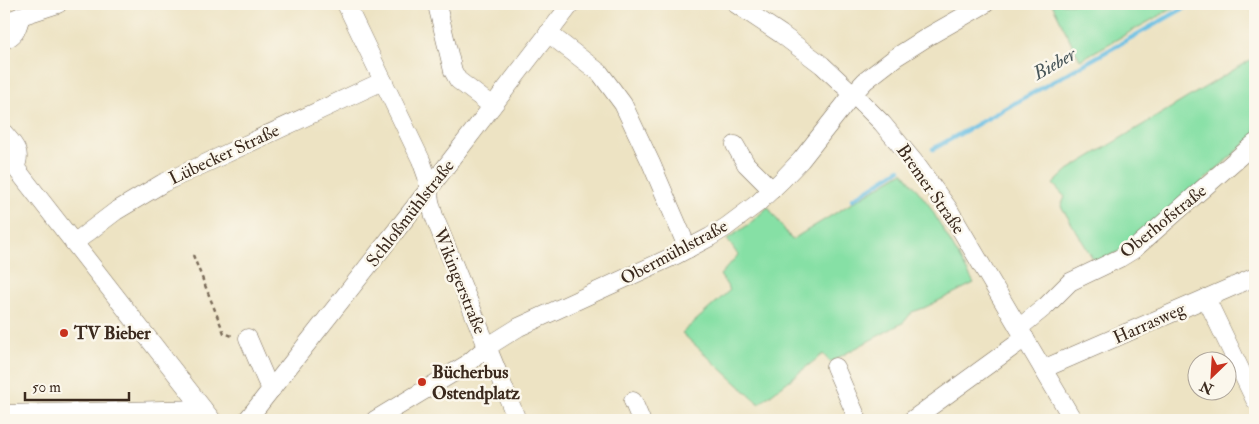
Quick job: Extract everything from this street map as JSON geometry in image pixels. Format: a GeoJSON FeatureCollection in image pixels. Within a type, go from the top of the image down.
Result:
{"type":"FeatureCollection","features":[{"type":"Feature","properties":{"kind":"street"},"geometry":{"type":"LineString","coordinates":[[4,23],[58,4]]}},
{"type":"Feature","properties":{"kind":"street","name":"Wikingerstraße"},"geometry":{"type":"LineString","coordinates":[[346,4],[421,160],[427,177],[434,216],[517,420]]}},
{"type":"Feature","properties":{"kind":"street","name":"Schloßmühlstraße"},"geometry":{"type":"LineString","coordinates":[[247,420],[571,4]]}},
{"type":"Feature","properties":{"kind":"street","name":"Bremer Straße"},"geometry":{"type":"LineString","coordinates":[[736,4],[822,65],[854,94],[898,141],[936,190],[1073,420]]}},
{"type":"Feature","properties":{"kind":"street","name":"Obermühlstraße"},"geometry":{"type":"LineString","coordinates":[[375,420],[466,365],[487,347],[510,332],[688,249],[726,227],[758,203],[801,160],[865,81],[929,36],[985,4]]}},
{"type":"Feature","properties":{"kind":"street"},"geometry":{"type":"LineString","coordinates":[[437,5],[456,77],[492,106]]}},
{"type":"Feature","properties":{"kind":"street"},"geometry":{"type":"LineString","coordinates":[[4,40],[13,36],[21,16]]}},
{"type":"Feature","properties":{"kind":"street"},"geometry":{"type":"LineString","coordinates":[[548,34],[600,73],[623,104],[688,249]]}},
{"type":"Feature","properties":{"kind":"street","name":"Lübecker Straße"},"geometry":{"type":"LineString","coordinates":[[74,243],[116,211],[163,183],[383,81]]}},
{"type":"Feature","properties":{"kind":"street"},"geometry":{"type":"LineString","coordinates":[[4,133],[18,153],[18,160],[14,167]]}},
{"type":"Feature","properties":{"kind":"street","name":"Oberhofstraße"},"geometry":{"type":"LineString","coordinates":[[912,420],[1022,333],[1070,282],[1133,250],[1255,143]]}},
{"type":"Feature","properties":{"kind":"street"},"geometry":{"type":"LineString","coordinates":[[735,145],[746,164],[772,190]]}},
{"type":"Feature","properties":{"kind":"street"},"geometry":{"type":"LineString","coordinates":[[4,153],[207,414]]}},
{"type":"Feature","properties":{"kind":"street","name":"Harrasweg"},"geometry":{"type":"LineString","coordinates":[[1043,370],[1255,277]]}},
{"type":"Feature","properties":{"kind":"street"},"geometry":{"type":"LineString","coordinates":[[1206,298],[1255,400]]}},
{"type":"Feature","properties":{"kind":"street"},"geometry":{"type":"LineString","coordinates":[[248,338],[266,380],[272,389]]}},
{"type":"Feature","properties":{"kind":"street"},"geometry":{"type":"LineString","coordinates":[[835,367],[858,420]]}},
{"type":"Feature","properties":{"kind":"street"},"geometry":{"type":"LineString","coordinates":[[633,401],[641,420]]}},
{"type":"Feature","properties":{"kind":"street"},"geometry":{"type":"LineString","coordinates":[[4,414],[207,414]]}},
{"type":"Feature","properties":{"kind":"path"},"geometry":{"type":"LineString","coordinates":[[193,256],[224,333],[241,339],[248,338]]}},
{"type":"Feature","properties":{"kind":"green space"},"geometry":{"type":"Polygon","coordinates":[[[1052,4],[1180,4],[1080,60],[1052,4]]]}},
{"type":"Feature","properties":{"kind":"green space"},"geometry":{"type":"Polygon","coordinates":[[[1255,57],[1255,135],[1129,247],[1095,262],[1061,206],[1065,197],[1053,184],[1068,170],[1255,57]]]}},
{"type":"Feature","properties":{"kind":"green space"},"geometry":{"type":"Polygon","coordinates":[[[903,172],[929,205],[974,283],[912,312],[904,322],[830,362],[823,354],[759,404],[682,333],[730,290],[720,275],[738,255],[727,239],[748,225],[768,207],[792,240],[903,172]]]}},
{"type":"Feature","properties":{"kind":"waterway","name":"Bieber"},"geometry":{"type":"LineString","coordinates":[[933,149],[1191,4]]}},
{"type":"Feature","properties":{"kind":"waterway","name":"Bieber"},"geometry":{"type":"LineString","coordinates":[[853,199],[900,169]]}},
{"type":"Feature","properties":{"kind":"place","name":"TV Bieber"},"geometry":{"type":"Point","coordinates":[64,333]}},
{"type":"Feature","properties":{"kind":"place","name":"Bücherbus Ostendplatz"},"geometry":{"type":"Point","coordinates":[422,382]}}]}
